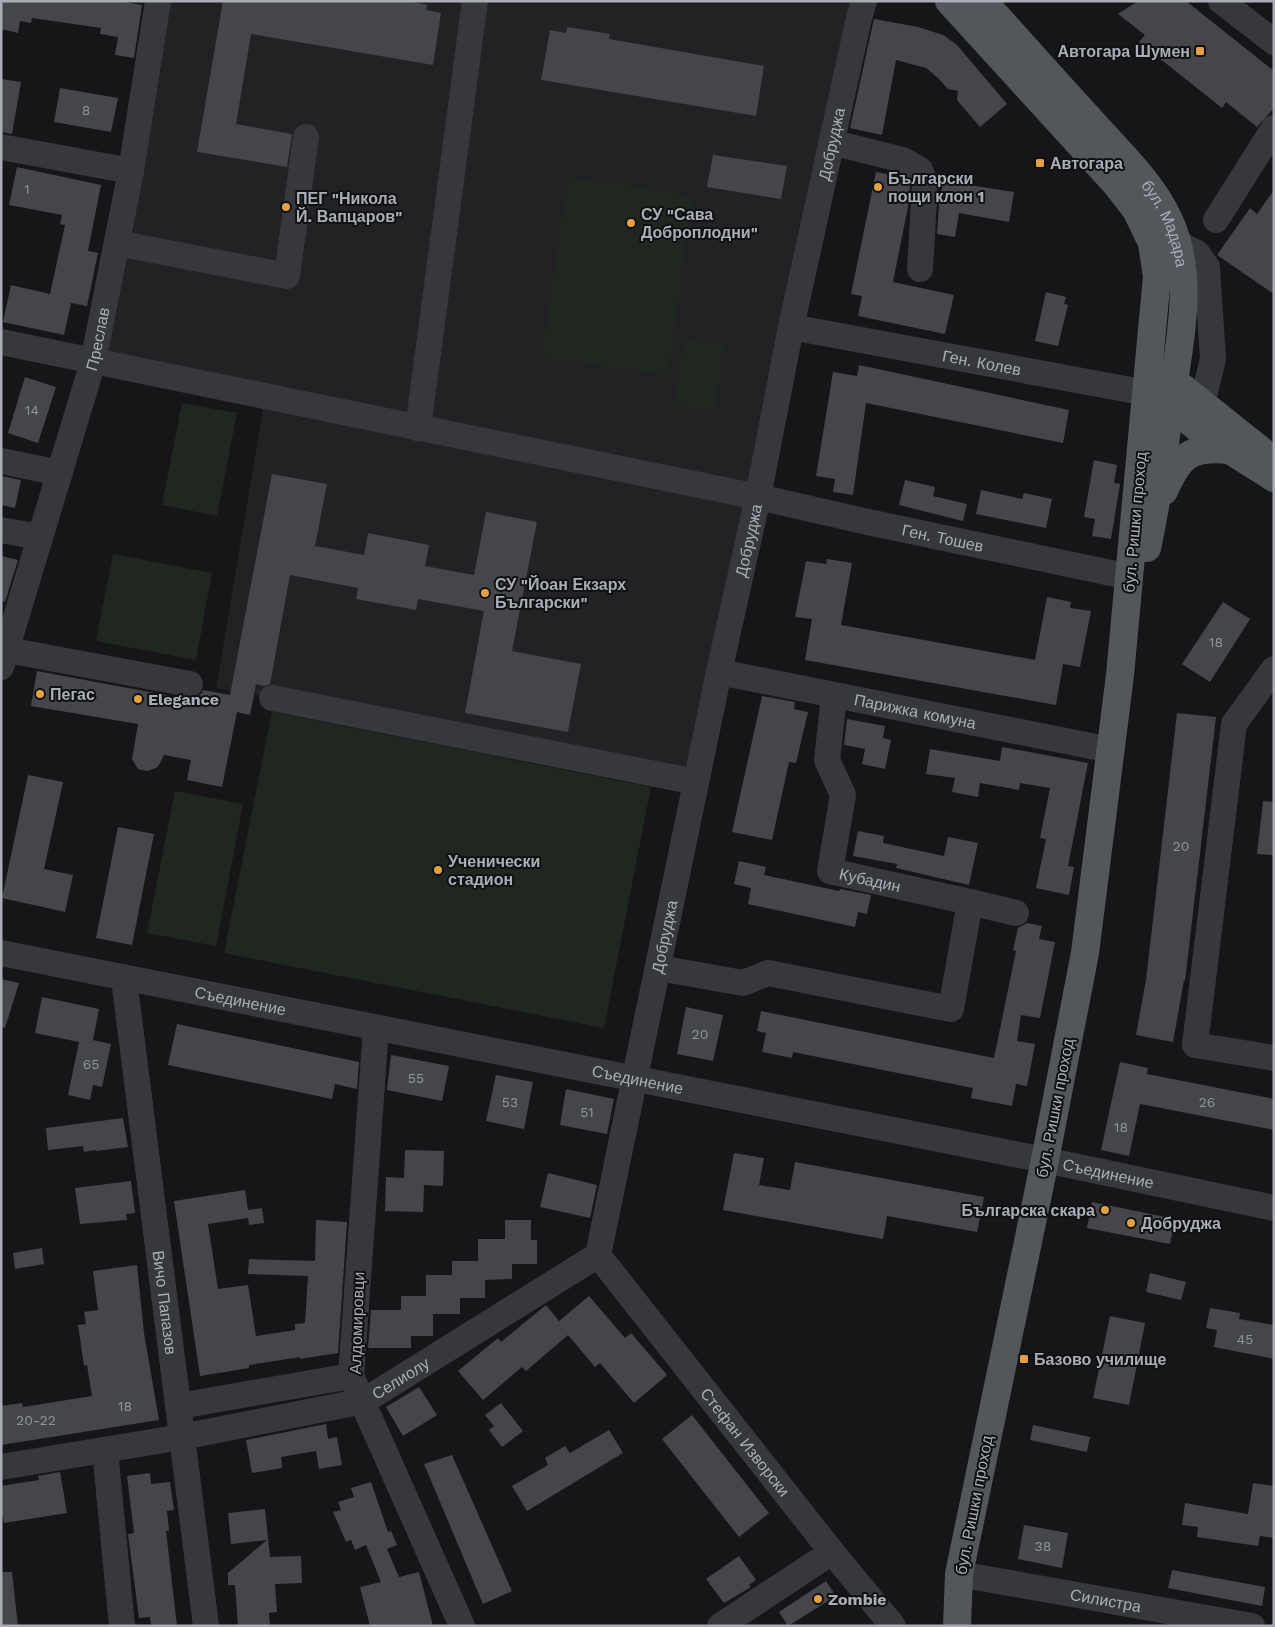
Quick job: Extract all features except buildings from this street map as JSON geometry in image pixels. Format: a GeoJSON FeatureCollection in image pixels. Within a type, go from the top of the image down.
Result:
{"type":"FeatureCollection","features":[{"type":"Feature","properties":{"kind":"main road","name":"бул. Мадара"},"geometry":{"type":"LineString","coordinates":[[949,1],[1115,183],[1136,210],[1152,243],[1157,276],[1160,386]]}},
{"type":"Feature","properties":{"kind":"main road","name":"бул. Мадара"},"geometry":{"type":"LineString","coordinates":[[983,1],[1131,164],[1153,193],[1169,219],[1179,244],[1184,276],[1183,309],[1160,386]]}},
{"type":"Feature","properties":{"kind":"main road"},"geometry":{"type":"LineString","coordinates":[[1160,386],[1202,404],[1274,459]]}},
{"type":"Feature","properties":{"kind":"main road"},"geometry":{"type":"LineString","coordinates":[[1160,386],[1199,428],[1274,478]]}},
{"type":"Feature","properties":{"kind":"main road","name":"бул. Ришки проход"},"geometry":{"type":"LineString","coordinates":[[1120,675],[1155,513],[1160,386]]}},
{"type":"Feature","properties":{"kind":"main road","name":"бул. Ришки проход"},"geometry":{"type":"LineString","coordinates":[[957,1626],[959,1574],[1045,1160],[1085,953],[1120,675],[1130,577],[1160,386]]}},
{"type":"Feature","properties":{"kind":"main road"},"geometry":{"type":"LineString","coordinates":[[1155,513],[1172,472],[1180,460],[1193,452],[1207,449],[1231,450]]}},
{"type":"Feature","properties":{"kind":"street","name":"Преслав"},"geometry":{"type":"LineString","coordinates":[[4,659],[94,362],[131,171],[158,1]]}},
{"type":"Feature","properties":{"kind":"street"},"geometry":{"type":"LineString","coordinates":[[418,428],[476,1]]}},
{"type":"Feature","properties":{"kind":"street","name":"Добруджа"},"geometry":{"type":"LineString","coordinates":[[635,1079],[696,782],[758,497],[791,327],[864,1]]}},
{"type":"Feature","properties":{"kind":"street"},"geometry":{"type":"LineString","coordinates":[[1221,1],[1274,42]]}},
{"type":"Feature","properties":{"kind":"street"},"geometry":{"type":"LineString","coordinates":[[1216,220],[1274,128]]}},
{"type":"Feature","properties":{"kind":"street"},"geometry":{"type":"LineString","coordinates":[[117,243],[287,276],[306,137]]}},
{"type":"Feature","properties":{"kind":"street"},"geometry":{"type":"LineString","coordinates":[[831,142],[903,160],[920,170],[925,183],[920,269]]}},
{"type":"Feature","properties":{"kind":"street"},"geometry":{"type":"LineString","coordinates":[[1,146],[131,171]]}},
{"type":"Feature","properties":{"kind":"street"},"geometry":{"type":"LineString","coordinates":[[1179,244],[1197,253],[1207,267],[1213,358],[1202,404]]}},
{"type":"Feature","properties":{"kind":"street","name":"Ген. Колев"},"geometry":{"type":"LineString","coordinates":[[791,327],[1160,386]]}},
{"type":"Feature","properties":{"kind":"street","name":"Ген. Тошев"},"geometry":{"type":"LineString","coordinates":[[1,342],[758,497],[1130,577]]}},
{"type":"Feature","properties":{"kind":"street"},"geometry":{"type":"LineString","coordinates":[[1,461],[60,472]]}},
{"type":"Feature","properties":{"kind":"street"},"geometry":{"type":"LineString","coordinates":[[1,530],[40,537]]}},
{"type":"Feature","properties":{"kind":"street"},"geometry":{"type":"LineString","coordinates":[[4,659],[190,684]]}},
{"type":"Feature","properties":{"kind":"street"},"geometry":{"type":"LineString","coordinates":[[1274,669],[1234,724],[1194,1045],[1274,1058]]}},
{"type":"Feature","properties":{"kind":"street","name":"Парижка комуна"},"geometry":{"type":"LineString","coordinates":[[720,672],[1111,750]]}},
{"type":"Feature","properties":{"kind":"street","name":"Кубадин"},"geometry":{"type":"LineString","coordinates":[[834,696],[827,760],[843,795],[830,871],[970,902]]}},
{"type":"Feature","properties":{"kind":"street"},"geometry":{"type":"LineString","coordinates":[[272,698],[696,782]]}},
{"type":"Feature","properties":{"kind":"street"},"geometry":{"type":"LineString","coordinates":[[659,968],[743,983],[768,973],[951,1009],[970,902],[1016,913]]}},
{"type":"Feature","properties":{"kind":"street","name":"Съединение"},"geometry":{"type":"LineString","coordinates":[[1,953],[124,979],[1045,1160],[1274,1208]]}},
{"type":"Feature","properties":{"kind":"street","name":"Вичо Папазов"},"geometry":{"type":"LineString","coordinates":[[124,979],[206,1626]]}},
{"type":"Feature","properties":{"kind":"street","name":"Алдомировци"},"geometry":{"type":"LineString","coordinates":[[376,1028],[351,1376],[364,1401],[462,1626]]}},
{"type":"Feature","properties":{"kind":"street"},"geometry":{"type":"LineString","coordinates":[[598,1255],[635,1079]]}},
{"type":"Feature","properties":{"kind":"street","name":"Селиолу"},"geometry":{"type":"LineString","coordinates":[[1,1467],[182,1437],[364,1401],[598,1255]]}},
{"type":"Feature","properties":{"kind":"street","name":"Стефан Изворски"},"geometry":{"type":"LineString","coordinates":[[598,1255],[832,1552],[893,1626]]}},
{"type":"Feature","properties":{"kind":"street"},"geometry":{"type":"LineString","coordinates":[[179,1406],[351,1376]]}},
{"type":"Feature","properties":{"kind":"street"},"geometry":{"type":"LineString","coordinates":[[105,1450],[122,1626]]}},
{"type":"Feature","properties":{"kind":"street"},"geometry":{"type":"LineString","coordinates":[[720,1626],[832,1552]]}},
{"type":"Feature","properties":{"kind":"street","name":"Силистра"},"geometry":{"type":"LineString","coordinates":[[959,1574],[1252,1626]]}},
{"type":"Feature","properties":{"kind":"shaded area"},"geometry":{"type":"Polygon","coordinates":[[[158,1],[864,1],[696,782],[216,688],[265,397],[93,362],[158,1]]]}},
{"type":"Feature","properties":{"kind":"shaded area"},"geometry":{"type":"Polygon","coordinates":[[[568,177],[692,196],[668,375],[542,357],[568,177]]]}},
{"type":"Feature","properties":{"kind":"shaded area"},"geometry":{"type":"Polygon","coordinates":[[[684,339],[724,345],[714,411],[674,405],[684,339]]]}},
{"type":"Feature","properties":{"kind":"shaded area"},"geometry":{"type":"Polygon","coordinates":[[[182,403],[237,413],[217,516],[162,505],[182,403]]]}},
{"type":"Feature","properties":{"kind":"shaded area"},"geometry":{"type":"Polygon","coordinates":[[[113,554],[212,573],[196,660],[96,641],[113,554]]]}},
{"type":"Feature","properties":{"kind":"shaded area","name":"Ученически стадион"},"geometry":{"type":"Polygon","coordinates":[[[272,712],[651,787],[604,1028],[224,953],[272,712]]]}},
{"type":"Feature","properties":{"kind":"shaded area"},"geometry":{"type":"Polygon","coordinates":[[[175,791],[243,804],[216,946],[147,933],[175,791]]]}},
{"type":"Feature","properties":{"kind":"place","name":"Автогара Шумен"},"geometry":{"type":"Point","coordinates":[1200,51]}},
{"type":"Feature","properties":{"kind":"place","name":"Автогара"},"geometry":{"type":"Point","coordinates":[1040,163]}},
{"type":"Feature","properties":{"kind":"place","name":"Български пощи клон 1"},"geometry":{"type":"Point","coordinates":[878,187]}},
{"type":"Feature","properties":{"kind":"place","name":"ПЕГ \"Никола Й. Вапцаров\""},"geometry":{"type":"Point","coordinates":[286,207]}},
{"type":"Feature","properties":{"kind":"place","name":"СУ \"Сава Доброплодни\""},"geometry":{"type":"Point","coordinates":[631,223]}},
{"type":"Feature","properties":{"kind":"place","name":"СУ \"Йоан Екзарх Български\""},"geometry":{"type":"Point","coordinates":[485,593]}},
{"type":"Feature","properties":{"kind":"place","name":"Пегас"},"geometry":{"type":"Point","coordinates":[40,694]}},
{"type":"Feature","properties":{"kind":"place","name":"Elegance"},"geometry":{"type":"Point","coordinates":[138,699]}},
{"type":"Feature","properties":{"kind":"place","name":"Ученически стадион"},"geometry":{"type":"Point","coordinates":[438,870]}},
{"type":"Feature","properties":{"kind":"place","name":"Българска скара"},"geometry":{"type":"Point","coordinates":[1105,1210]}},
{"type":"Feature","properties":{"kind":"place","name":"Добруджа"},"geometry":{"type":"Point","coordinates":[1131,1223]}},
{"type":"Feature","properties":{"kind":"place","name":"Базово училище"},"geometry":{"type":"Point","coordinates":[1024,1359]}},
{"type":"Feature","properties":{"kind":"place","name":"Zombie"},"geometry":{"type":"Point","coordinates":[818,1599]}}]}
